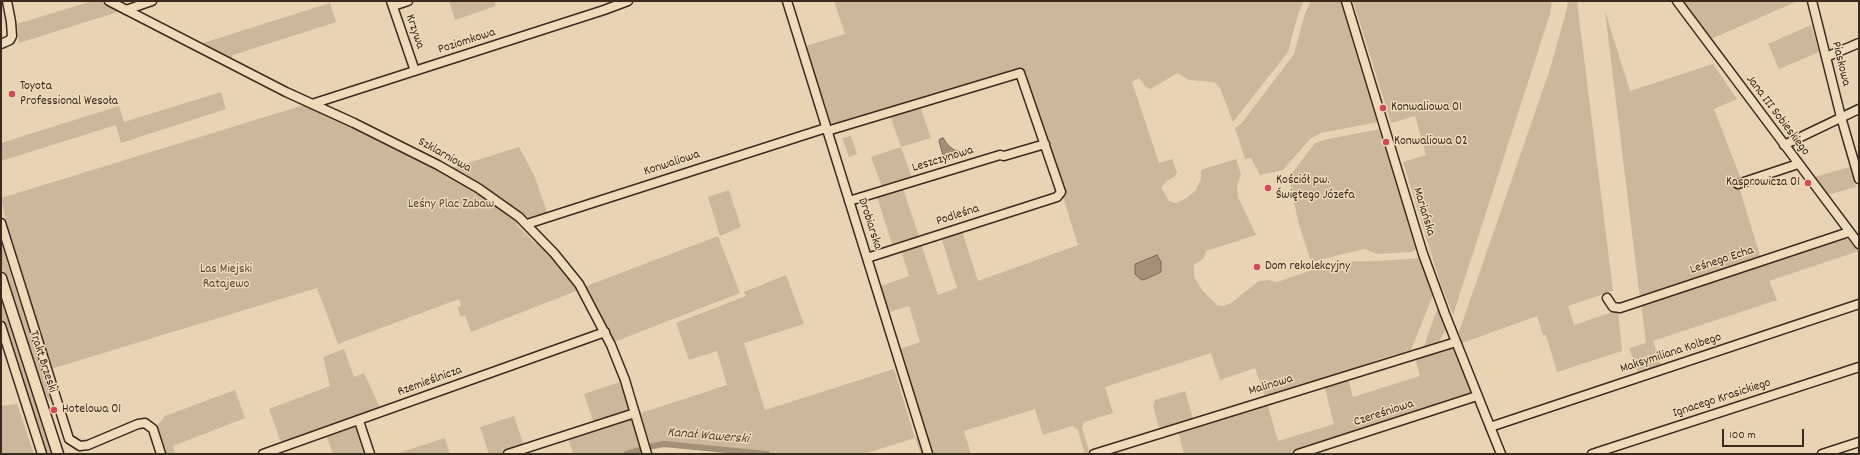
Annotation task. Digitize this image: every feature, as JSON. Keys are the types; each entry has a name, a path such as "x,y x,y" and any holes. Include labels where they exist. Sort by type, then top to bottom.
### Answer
{"main road":[{"name":"Trakt Brzeski","path":"1,278 58,454"}],"street":[{"path":"1,44 10,40 12,36 7,1"},
{"name":"Szklarniowa","path":"109,1 286,92 438,165 478,188 527,224 572,274 605,332 625,380 647,454"},
{"path":"126,10 152,1"},
{"path":"392,3 408,1"},
{"name":"Poziomkowa","path":"312,104 628,1"},
{"name":"Drobiarska","path":"787,1 928,454"},
{"name":"Mariańska","path":"1346,1 1423,254 1477,396 1501,454"},
{"name":"Jana III Sobieskiego","path":"1677,1 1859,244"},
{"name":"Piaskowa","path":"1812,1 1841,117 1859,178"},
{"name":"Krzywa","path":"392,3 414,71"},
{"path":"1826,57 1859,43"},
{"name":"Konwaliowa","path":"527,224 826,129 1020,73 1045,144"},
{"path":"1784,145 1859,109"},
{"name":"Podleśna","path":"867,258 1057,197 1061,192 1045,144"},
{"name":"Leszczynowa","path":"849,201 1000,155 1004,156 1045,144"},
{"path":"1738,184 1798,164"},
{"path":"1,223 68,439 80,446 88,445 138,424 145,423 153,429 161,454"},
{"name":"Leśnego Echa","path":"1607,298 1613,307 1620,308 1849,232"},
{"name":"Maksymiliana Kolbego","path":"1490,427 1859,304"},
{"path":"1,326 42,454"},
{"name":"Rzemieślnicza","path":"263,454 605,332"},
{"name":"Malinowa","path":"1094,454 1456,342"},
{"name":"Ignacego Krasickiego","path":"1592,454 1859,367"},
{"name":"Czereśniowa","path":"1298,454 1477,396"},
{"path":"508,454 635,413"},
{"path":"359,421 370,454"},
{"path":"1822,454 1859,442"}],"green space":[{"path":"92,1 103,1 121,11 19,43 17,24"},
{"path":"449,1 494,1 496,6 455,20"},
{"path":"834,1 1304,1 1298,14 1288,52 1233,122 1220,88 1214,82 1189,80 1178,73 1150,89 1145,86 1139,78 1132,82 1159,163 1172,159 1177,173 1161,187 1169,201 1176,203 1187,198 1196,190 1201,178 1201,170 1236,159 1241,174 1237,186 1238,197 1256,235 1206,251 1204,258 1194,265 1194,277 1203,291 1217,305 1223,306 1231,303 1259,281 1269,280 1277,282 1336,262 1420,258 1433,295 1411,350 1379,359 1352,370 1265,397 1255,368 1220,380 1211,353 1105,387 1113,413 1084,422 1082,428 1089,450 1092,451 1083,454 1084,451 1078,430 1072,426 1043,435 1035,409 964,431 971,454 933,454 929,443 927,443 898,350 920,342 909,306 886,313 878,287 909,276 901,250 921,244 938,295 957,288 941,237 962,231 978,281 1078,245 1062,194 1066,192 1023,70 832,127 806,46 845,34"},
{"path":"1311,1 1341,1 1378,122 1321,133 1310,139 1283,170 1260,175 1251,158 1245,159 1235,128 1241,124 1294,54 1305,13"},
{"path":"1353,1 1552,1 1550,14 1453,315 1440,282 1403,162 1426,155 1415,116 1391,123"},
{"path":"1568,1 1577,1 1613,291 1568,306 1574,325 1618,310 1622,351 1557,372 1546,335 1543,335 1537,316 1462,343 1459,332 1550,69"},
{"path":"1683,1 1798,1 1711,39"},
{"path":"330,3 336,22 233,55 231,59 200,44"},
{"path":"1605,11 1630,91 1713,64 1737,99 1714,109 1741,179 1739,187 1761,259 1640,299"},
{"path":"1811,25 1819,52 1779,69 1768,44"},
{"path":"221,92 226,109 121,143 116,125 1,161 1,143 119,106 124,122"},
{"path":"304,105 310,105 444,172 493,202 520,222 516,224 535,243 539,240 565,268 579,290 471,332 465,315 461,317 457,307 461,306 459,299 338,344 317,288 51,369 7,224 1,198"},
{"path":"920,106 931,138 901,147 890,115"},
{"path":"1380,129 1418,249 1412,252 1377,254 1364,249 1311,262 1298,221 1289,177 1315,143"},
{"path":"851,136 857,154 849,157 842,138"},
{"path":"519,147 534,175 547,212 527,219 452,168"},
{"path":"901,147 912,178 882,187 871,157"},
{"path":"1850,167 1856,187 1827,195 1814,177"},
{"path":"903,189 919,236 892,244 877,197"},
{"path":"729,190 741,227 720,236 708,197"},
{"path":"1843,235 1859,251 1769,281 1777,300 1653,341 1661,365 1638,373 1629,348 1646,343 1641,303"},
{"path":"718,236 740,293 614,342 584,287"},
{"path":"1,243 50,397 50,402 42,387 3,270 1,263"},
{"path":"786,275 804,324 744,343 765,410 894,369 915,438 864,454 741,454 660,446 647,449 638,414 727,385 717,351 689,360 676,323 746,296 744,292"},
{"path":"1,294 13,323 52,454 44,452 1,316"},
{"path":"1438,307 1446,329 1439,342 1424,346"},
{"path":"1453,346 1472,394 1470,397 1292,454 1184,454 1178,431 1267,403 1278,441 1334,424 1324,385 1348,378 1353,397 1420,376 1415,357"},
{"path":"344,349 354,377 364,373 381,410 282,445 269,409 330,386 323,357"},
{"path":"623,381 630,408 628,412 594,423 584,394"},
{"path":"235,390 245,418 173,446 175,454 166,454 157,426 165,416"},
{"path":"1185,391 1193,419 1163,429 1159,427 1153,406 1155,400"},
{"path":"17,404 34,454 1,454 1,406"},
{"path":"514,416 524,446 499,454 489,454 480,427"},
{"path":"629,418 633,419 643,454 573,454 568,437"},
{"path":"353,426 357,427 367,454 333,454 326,435"},
{"path":"921,436 926,454 921,454 915,438"},
{"path":"445,438 450,454 395,454"}],"shaded area":[{"path":"943,138 948,145 954,150 958,151 959,155 950,160 944,159 939,141"},
{"path":"1157,255 1161,262 1161,272 1142,280 1135,274 1135,264"}],"waterway":[{"name":"Kanał Wawerski","path":"648,447 664,444 767,454"},
{"name":"Kanał Wawerski","path":"626,454 639,450"}],"place":[{"name":"Toyota Professional Wesoła","path":"12,94"},
{"name":"Konwaliowa 01","path":"1383,108"},
{"name":"Konwaliowa 02","path":"1386,142"},
{"name":"Kasprowicza 01","path":"1808,183"},
{"name":"Kościół pw. Świętego Józefa","path":"1268,188"},
{"name":"Dom rekolekcyjny","path":"1257,267"},
{"name":"Hotelowa 01","path":"54,410"}],"park label":[{"name":"Leśny Plac Zabaw","path":"451,205"},
{"name":"Las Miejski Ratajewo","path":"226,278"}]}
